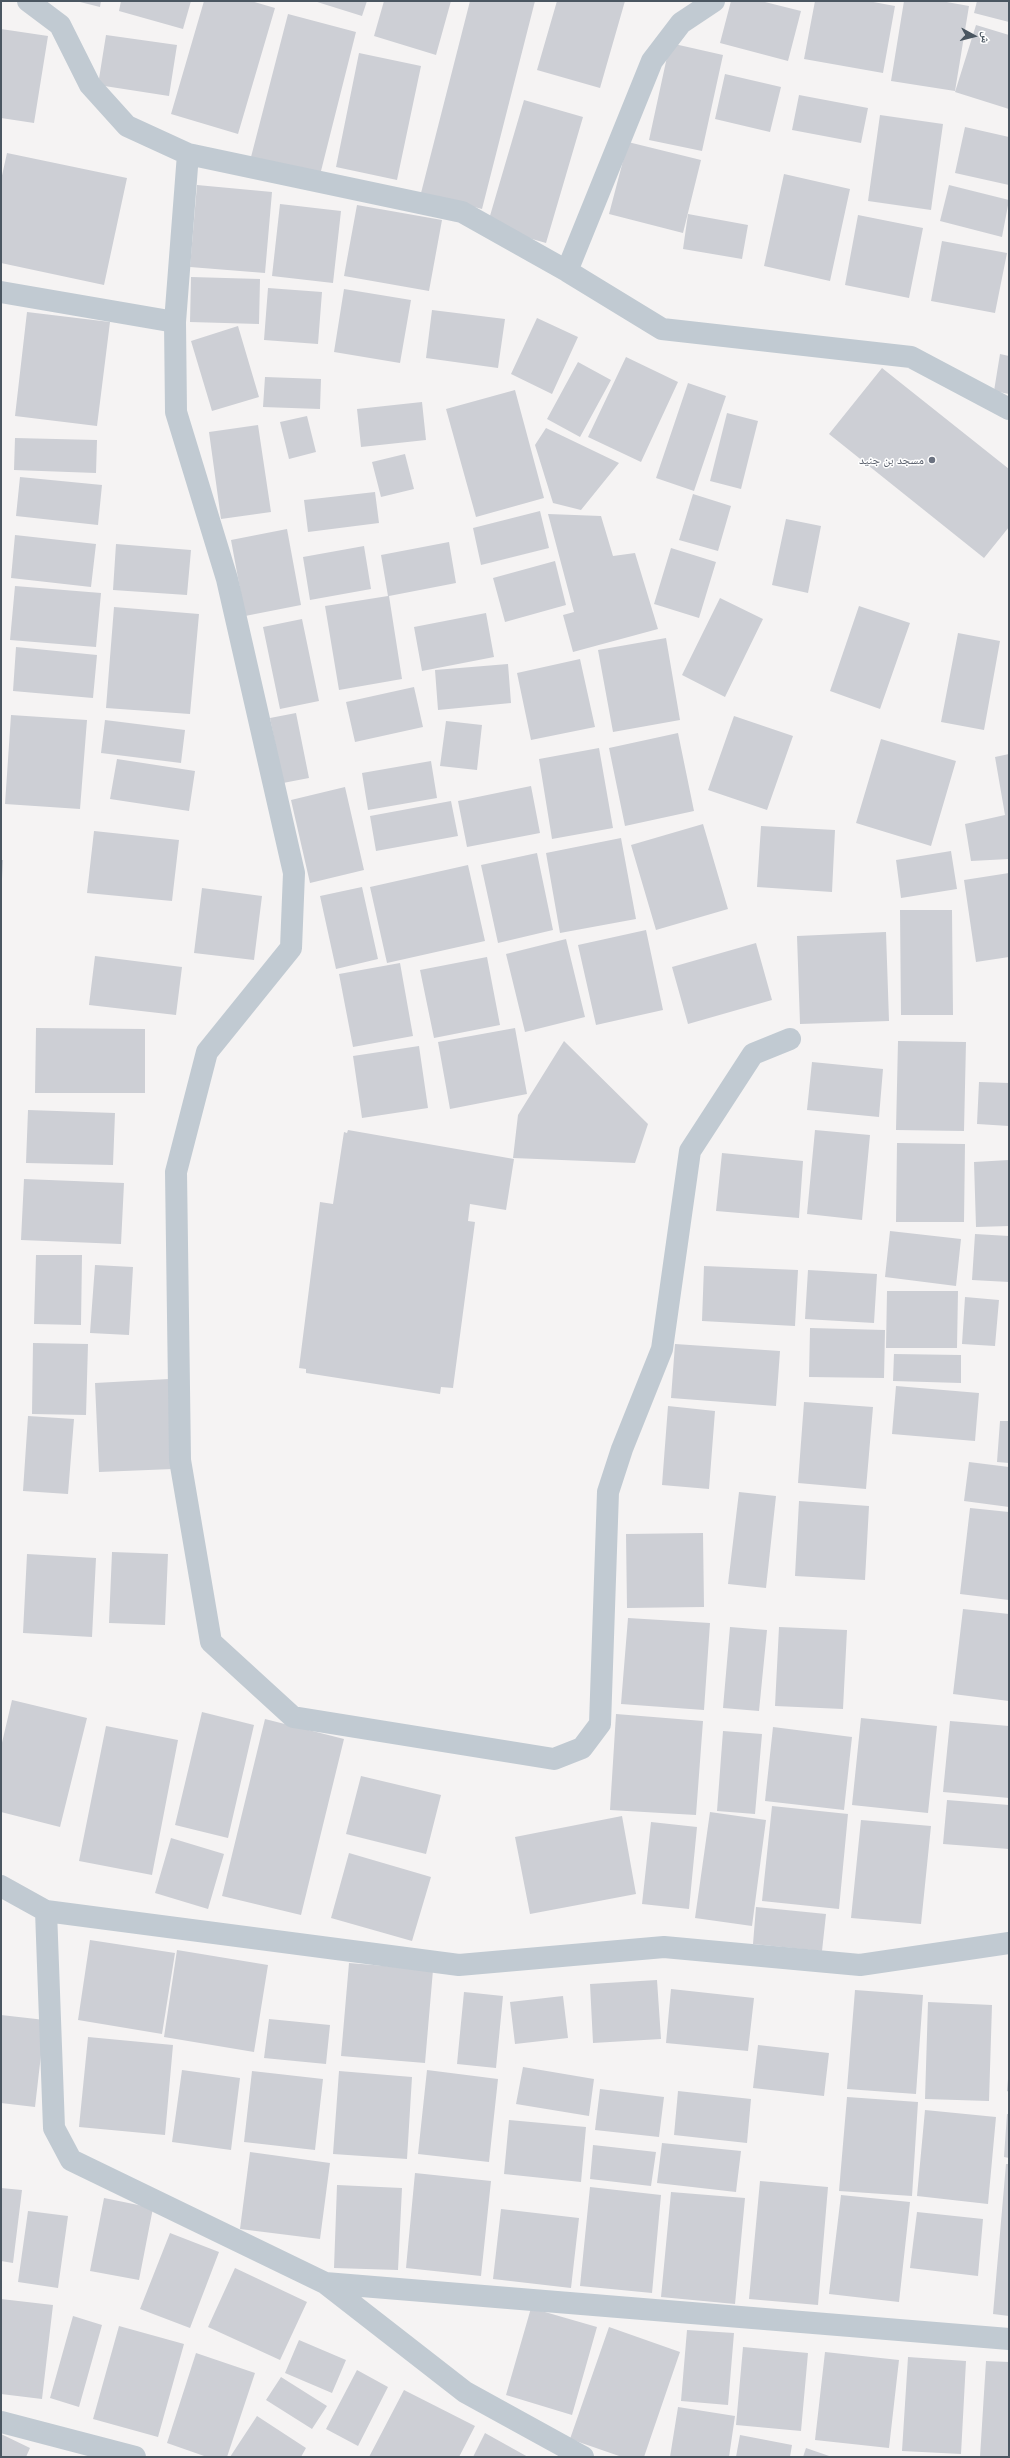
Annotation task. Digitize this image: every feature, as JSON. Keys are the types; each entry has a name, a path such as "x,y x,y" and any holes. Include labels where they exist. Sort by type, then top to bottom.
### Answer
{"street":[{"path":"28,1 60,25 90,85 127,126 188,154 462,212 567,271 662,329 911,357 1009,409"},
{"path":"567,271 652,61 680,23 714,1"},
{"path":"188,154 175,322 176,412 227,579 294,873 291,948 208,1052 176,1172 180,1460 211,1642 293,1717 554,1759 582,1748 600,1724 608,1492 622,1449 662,1349 690,1151 753,1054 790,1039"},
{"path":"1,292 175,322"},
{"path":"1,1886 46,1911 459,1965 664,1947 860,1965 1009,1943"},
{"path":"46,1911 54,2128 72,2160 325,2283 466,2392 583,2457"},
{"path":"325,2283 1009,2339"},
{"path":"1,2422 135,2457"}],"building":[{"path":"76,1 101,1 100,7"},
{"path":"121,1 191,1 183,29 119,11"},
{"path":"204,1 251,1 275,8 238,134 171,114"},
{"path":"314,1 367,1 362,16"},
{"path":"384,1 451,1 436,55 374,36"},
{"path":"470,1 535,1 482,209 421,193"},
{"path":"557,1 625,1 600,88 537,70"},
{"path":"731,1 761,1 801,11 788,61 720,43"},
{"path":"815,1 868,1 895,6 883,73 804,59"},
{"path":"904,1 941,1 969,6 955,91 891,81"},
{"path":"977,1 1009,1 1009,22 974,13"},
{"path":"288,14 356,32 320,175 251,157"},
{"path":"976,25 1009,35 1009,109 955,92"},
{"path":"1,29 48,36 34,123 1,118"},
{"path":"106,35 177,45 169,96 98,85"},
{"path":"670,43 723,55 702,151 649,140"},
{"path":"359,53 421,66 397,180 336,167"},
{"path":"725,74 781,87 770,132 715,119"},
{"path":"799,95 868,108 861,143 792,130"},
{"path":"524,100 583,117 546,243 487,226"},
{"path":"880,115 943,124 931,210 868,201"},
{"path":"965,127 1009,137 1009,185 955,173"},
{"path":"628,142 701,160 683,233 609,214"},
{"path":"7,153 127,178 104,285 1,263 1,180"},
{"path":"784,174 850,189 830,281 764,266"},
{"path":"197,185 272,192 265,273 190,267"},
{"path":"949,185 1009,200 1002,237 940,221"},
{"path":"280,204 341,211 333,283 272,276"},
{"path":"357,205 442,220 429,291 344,276"},
{"path":"688,214 748,225 742,259 683,249"},
{"path":"858,215 923,228 909,298 845,285"},
{"path":"942,241 1007,253 995,313 931,301"},
{"path":"191,277 260,279 259,324 190,322"},
{"path":"268,288 322,292 318,344 264,340"},
{"path":"344,289 411,300 400,363 334,352"},
{"path":"432,310 505,319 498,368 426,358"},
{"path":"27,312 110,322 97,426 15,416"},
{"path":"537,318 578,337 552,394 511,374"},
{"path":"238,326 259,397 212,411 191,341"},
{"path":"1000,354 1009,356 1009,394 994,391"},
{"path":"626,357 678,382 641,462 588,437"},
{"path":"578,362 611,380 580,437 547,419"},
{"path":"882,368 1009,469 1009,527 984,558 829,434"},
{"path":"265,377 321,379 320,409 263,407"},
{"path":"688,383 726,396 694,491 656,478"},
{"path":"515,390 544,498 476,517 446,409"},
{"path":"422,402 426,440 361,447 357,409"},
{"path":"727,413 758,421 741,489 710,481"},
{"path":"307,416 316,452 289,459 280,422"},
{"path":"258,425 271,512 221,519 209,432"},
{"path":"546,428 619,463 581,510 553,503 535,445"},
{"path":"15,438 97,440 96,473 14,470"},
{"path":"405,454 414,489 381,497 372,462"},
{"path":"20,477 102,485 98,525 16,516"},
{"path":"375,492 379,523 308,532 304,500"},
{"path":"693,494 731,506 718,551 679,540"},
{"path":"540,511 549,548 481,565 473,528"},
{"path":"548,514 601,516 613,556 635,553 658,629 573,652 563,615 574,612"},
{"path":"786,519 821,526 808,593 772,585"},
{"path":"287,529 301,605 245,616 231,540"},
{"path":"15,535 96,544 91,587 11,578"},
{"path":"449,542 456,583 389,596 402,679 339,690 325,606 388,596 381,555"},
{"path":"116,544 191,550 187,595 113,590"},
{"path":"364,546 371,589 310,600 303,557"},
{"path":"671,548 716,562 699,618 654,604"},
{"path":"555,561 566,605 505,622 493,578"},
{"path":"15,586 101,593 96,647 10,640"},
{"path":"720,598 763,619 725,697 682,675"},
{"path":"859,606 910,623 880,709 830,691"},
{"path":"114,607 199,614 190,714 106,708"},
{"path":"486,613 494,657 422,671 414,627"},
{"path":"302,619 319,701 280,709 263,627"},
{"path":"958,633 1000,641 984,730 941,722"},
{"path":"666,638 680,720 613,732 598,650"},
{"path":"16,647 97,655 93,698 13,691"},
{"path":"580,659 595,727 531,740 517,673"},
{"path":"508,664 511,703 438,710 435,670"},
{"path":"414,687 423,727 355,742 346,702"},
{"path":"296,713 309,778 283,783 270,718"},
{"path":"11,715 87,720 80,809 5,804"},
{"path":"734,716 793,736 767,810 708,790"},
{"path":"105,720 185,730 181,763 101,753"},
{"path":"446,721 482,725 477,770 440,766"},
{"path":"678,733 694,811 625,826 609,748"},
{"path":"881,739 956,761 931,846 856,823"},
{"path":"599,748 613,828 552,839 539,759"},
{"path":"1009,754 1009,859 971,861 965,824 1005,815 995,757"},
{"path":"117,759 195,771 189,811 110,799"},
{"path":"431,761 437,798 368,810 362,773"},
{"path":"531,786 540,833 467,847 458,801"},
{"path":"345,787 364,870 310,883 291,800"},
{"path":"451,801 458,836 376,851 370,816"},
{"path":"703,824 728,909 656,930 631,845"},
{"path":"761,826 835,830 832,892 757,887"},
{"path":"94,831 179,840 172,901 87,893"},
{"path":"621,838 636,919 560,933 546,853"},
{"path":"951,851 957,889 901,898 896,860"},
{"path":"537,853 553,930 498,943 481,865"},
{"path":"1,860 3,860 2,879 1,879"},
{"path":"468,865 485,941 387,963 370,887"},
{"path":"1009,873 1009,957 976,962 964,880"},
{"path":"362,887 378,959 336,969 320,896"},
{"path":"202,888 262,896 254,960 194,953"},
{"path":"900,910 952,910 953,1015 901,1015"},
{"path":"646,930 663,1010 596,1025 578,945"},
{"path":"886,932 889,1021 800,1024 797,936"},
{"path":"566,939 585,1017 525,1032 506,954"},
{"path":"756,943 772,1000 688,1024 672,967"},
{"path":"95,956 182,967 176,1015 89,1005"},
{"path":"487,957 500,1025 434,1038 420,970"},
{"path":"400,963 413,1036 353,1047 339,974"},
{"path":"36,1028 145,1029 145,1093 35,1093"},
{"path":"515,1028 527,1094 450,1109 438,1042"},
{"path":"564,1041 648,1124 635,1163 513,1158 518,1115"},
{"path":"898,1041 966,1042 964,1131 896,1130"},
{"path":"419,1046 428,1108 362,1118 353,1056"},
{"path":"812,1062 883,1069 879,1117 807,1110"},
{"path":"979,1082 1009,1083 1009,1126 977,1124"},
{"path":"28,1110 115,1113 113,1165 26,1163"},
{"path":"348,1130 514,1159 506,1210 470,1204 468,1221 475,1222 453,1388 441,1387 440,1394 306,1373 306,1369 299,1368 320,1202 333,1204 344,1132 347,1133"},
{"path":"815,1130 870,1135 862,1220 807,1214"},
{"path":"897,1143 965,1144 964,1222 896,1222"},
{"path":"722,1153 803,1161 799,1218 716,1211"},
{"path":"1009,1160 1009,1226 976,1227 974,1162"},
{"path":"24,1179 124,1183 121,1244 21,1240"},
{"path":"890,1231 961,1239 956,1286 885,1277"},
{"path":"975,1234 1009,1236 1009,1282 972,1280"},
{"path":"36,1255 82,1255 81,1325 34,1324"},
{"path":"95,1265 133,1267 129,1335 90,1333"},
{"path":"704,1266 798,1270 795,1326 702,1321"},
{"path":"808,1270 877,1274 874,1323 805,1319"},
{"path":"887,1291 958,1291 957,1348 886,1348"},
{"path":"965,1297 999,1300 995,1346 962,1344"},
{"path":"810,1328 885,1330 884,1378 809,1377"},
{"path":"33,1343 88,1344 86,1415 32,1414"},
{"path":"675,1344 780,1351 776,1406 671,1398"},
{"path":"894,1354 961,1355 961,1383 893,1381"},
{"path":"169,1379 173,1469 99,1472 95,1383"},
{"path":"896,1386 979,1393 975,1441 892,1434"},
{"path":"804,1402 873,1407 866,1489 798,1483"},
{"path":"668,1406 715,1411 709,1489 662,1485"},
{"path":"28,1416 74,1419 68,1494 23,1491"},
{"path":"1000,1421 1009,1421 1009,1463 997,1462"},
{"path":"969,1462 1009,1467 1009,1507 964,1501"},
{"path":"739,1492 776,1496 766,1588 728,1584"},
{"path":"799,1501 869,1506 865,1580 795,1576"},
{"path":"970,1508 1009,1512 1009,1600 960,1594"},
{"path":"703,1533 704,1607 627,1608 626,1534"},
{"path":"112,1552 168,1554 165,1625 109,1623"},
{"path":"27,1554 96,1558 92,1637 23,1633"},
{"path":"963,1609 1009,1614 1009,1701 953,1694"},
{"path":"628,1618 710,1623 704,1710 621,1704"},
{"path":"730,1627 767,1630 759,1711 723,1708"},
{"path":"779,1627 847,1630 843,1709 775,1706"},
{"path":"12,1700 87,1718 60,1827 1,1812 1,1747"},
{"path":"202,1712 254,1725 228,1838 175,1825"},
{"path":"616,1714 703,1721 696,1815 610,1810"},
{"path":"861,1718 937,1726 928,1813 852,1805"},
{"path":"265,1719 344,1739 301,1915 222,1896"},
{"path":"950,1721 1009,1726 1009,1798 943,1792"},
{"path":"106,1726 178,1740 152,1875 79,1861"},
{"path":"773,1727 852,1737 844,1810 765,1801"},
{"path":"723,1731 762,1734 755,1814 717,1811"},
{"path":"361,1776 441,1795 426,1854 346,1834"},
{"path":"947,1800 1009,1805 1009,1849 943,1844"},
{"path":"772,1806 848,1814 839,1909 762,1901"},
{"path":"710,1812 766,1820 752,1926 695,1918"},
{"path":"622,1816 636,1894 530,1914 515,1837"},
{"path":"861,1820 931,1826 921,1924 851,1918"},
{"path":"651,1822 697,1827 689,1909 642,1904"},
{"path":"171,1838 224,1854 208,1909 155,1893"},
{"path":"349,1853 431,1877 412,1941 331,1918"},
{"path":"756,1907 826,1914 822,1951 753,1944"},
{"path":"90,1940 175,1953 162,2034 78,2020"},
{"path":"177,1950 268,1965 254,2052 164,2037"},
{"path":"349,1963 433,1970 425,2063 341,2056"},
{"path":"657,1980 661,2039 593,2043 590,1984"},
{"path":"671,1989 754,1998 748,2051 666,2043"},
{"path":"855,1990 923,1995 916,2094 847,2089"},
{"path":"464,1992 503,1996 496,2068 457,2064"},
{"path":"563,1996 568,2038 515,2044 510,2002"},
{"path":"928,2002 992,2005 989,2101 925,2099"},
{"path":"1,2015 45,2020 35,2107 1,2103"},
{"path":"269,2019 330,2025 326,2064 264,2058"},
{"path":"88,2037 173,2045 165,2135 79,2127"},
{"path":"758,2045 829,2053 824,2096 753,2088"},
{"path":"523,2067 594,2079 589,2116 516,2104"},
{"path":"182,2070 240,2078 231,2150 172,2142"},
{"path":"427,2070 498,2079 489,2162 418,2154"},
{"path":"252,2071 323,2079 315,2150 244,2142"},
{"path":"339,2071 412,2077 407,2159 333,2154"},
{"path":"1009,2079 1009,2092 1007,2091"},
{"path":"600,2089 664,2097 659,2137 595,2130"},
{"path":"678,2091 751,2099 747,2143 674,2135"},
{"path":"847,2097 918,2102 912,2196 839,2191"},
{"path":"925,2110 996,2117 988,2204 917,2196"},
{"path":"1007,2114 1009,2114 1009,2158 1004,2157"},
{"path":"509,2120 586,2127 581,2182 504,2174"},
{"path":"662,2143 741,2151 736,2192 657,2183"},
{"path":"593,2145 656,2152 651,2186 590,2179"},
{"path":"250,2152 330,2163 320,2239 240,2229"},
{"path":"1006,2164 1009,2164 1009,2316 993,2314"},
{"path":"415,2173 491,2181 481,2276 406,2268"},
{"path":"760,2181 828,2187 818,2305 749,2299"},
{"path":"337,2185 402,2188 398,2270 334,2268"},
{"path":"590,2187 661,2195 652,2293 580,2286"},
{"path":"1,2188 22,2190 13,2263 1,2261"},
{"path":"671,2192 745,2198 735,2304 661,2297"},
{"path":"841,2195 910,2202 899,2302 829,2294"},
{"path":"104,2198 153,2208 139,2280 90,2271"},
{"path":"501,2209 579,2218 571,2288 493,2279"},
{"path":"28,2211 68,2216 58,2288 18,2282"},
{"path":"917,2212 983,2219 978,2276 910,2268"},
{"path":"170,2233 219,2252 190,2328 140,2309"},
{"path":"235,2268 307,2302 280,2360 208,2327"},
{"path":"1,2299 53,2305 42,2399 1,2394"},
{"path":"531,2308 597,2327 572,2415 506,2395"},
{"path":"73,2316 102,2325 79,2407 50,2398"},
{"path":"119,2326 184,2344 158,2437 93,2419"},
{"path":"609,2327 680,2352 644,2457 622,2457 570,2439"},
{"path":"687,2330 734,2333 728,2405 681,2401"},
{"path":"299,2340 346,2360 332,2393 285,2373"},
{"path":"743,2347 808,2353 801,2431 736,2425"},
{"path":"825,2352 899,2360 889,2448 815,2440"},
{"path":"196,2353 255,2373 227,2457 207,2457 167,2443"},
{"path":"908,2357 966,2361 961,2454 902,2451"},
{"path":"986,2361 1009,2362 1009,2457 980,2457"},
{"path":"357,2370 388,2387 358,2446 326,2429"},
{"path":"281,2377 327,2406 312,2429 266,2400"},
{"path":"404,2390 475,2426 459,2457 369,2457"},
{"path":"678,2407 735,2416 729,2457 670,2457"},
{"path":"257,2416 306,2448 301,2457 230,2457"},
{"path":"485,2433 528,2457 473,2457"},
{"path":"1,2434 30,2448 26,2457 1,2457"},
{"path":"740,2435 792,2445 790,2457 736,2457"},
{"path":"806,2448 832,2457 803,2457"}],"place":[{"name":"مسجد بن جنيد","path":"932,460"}]}
